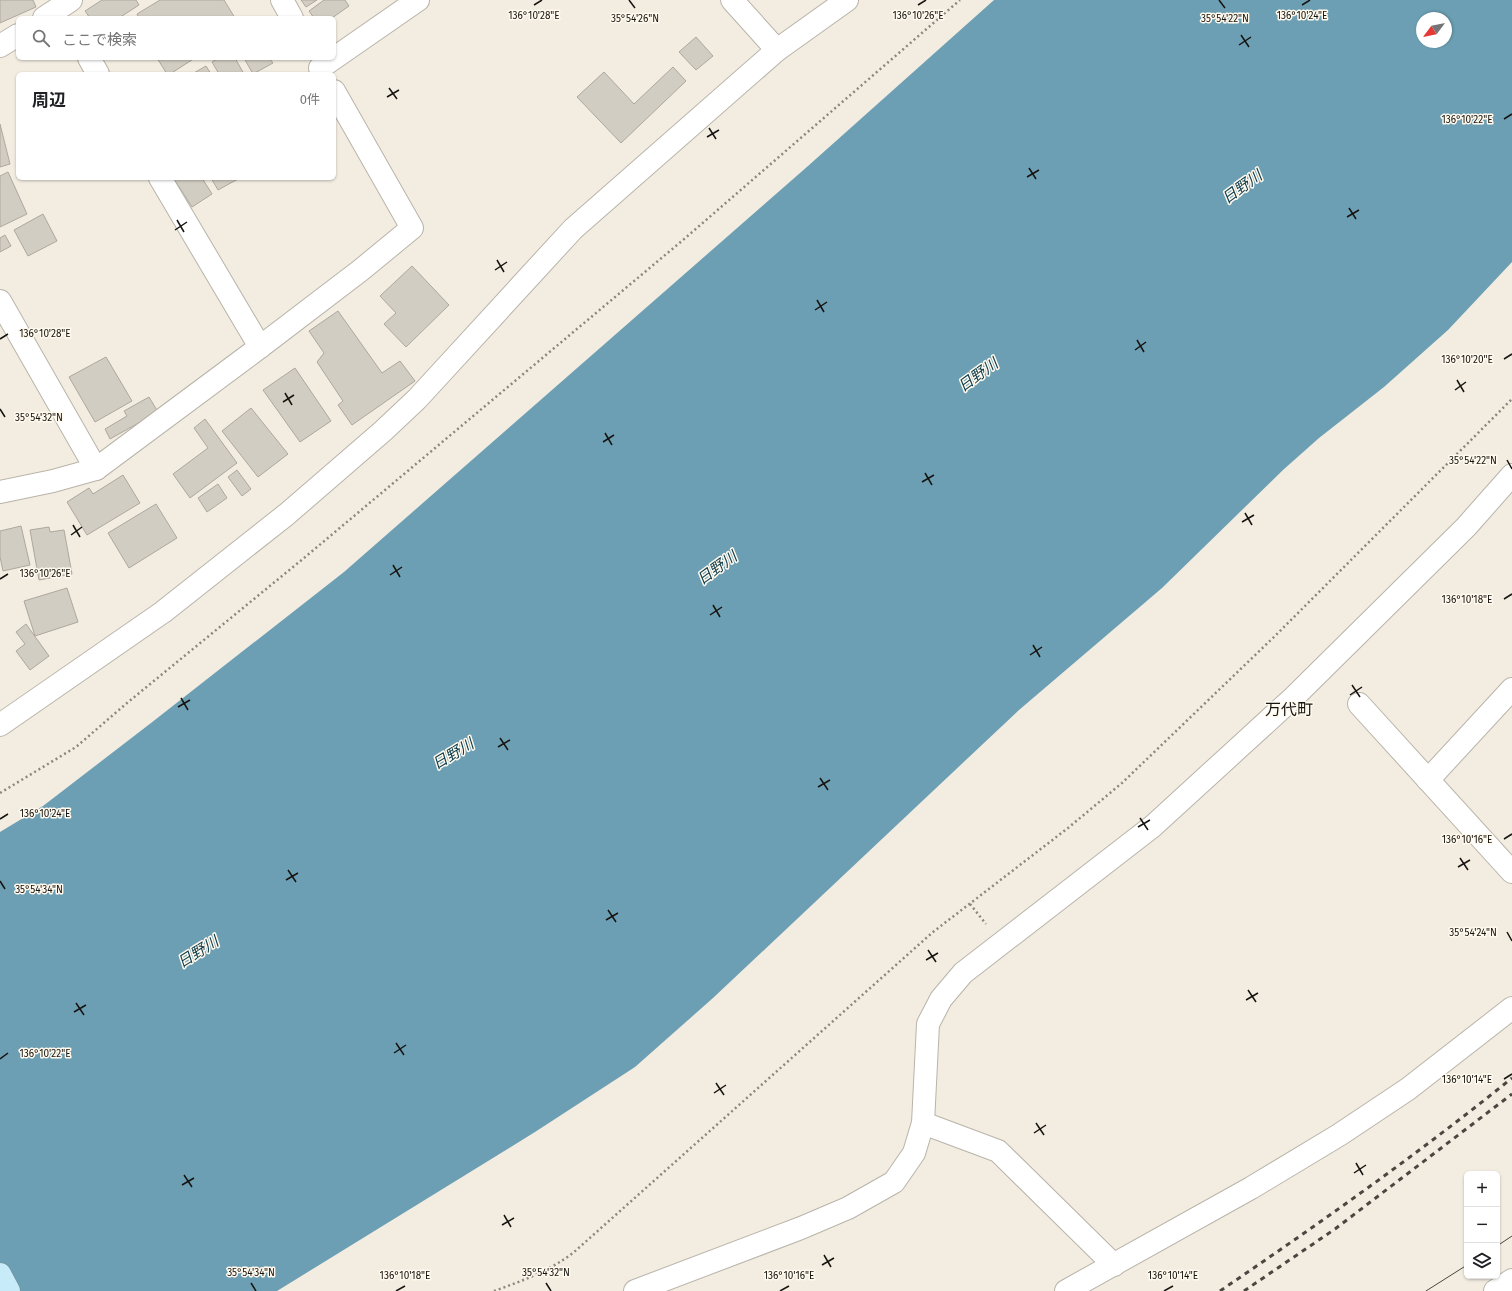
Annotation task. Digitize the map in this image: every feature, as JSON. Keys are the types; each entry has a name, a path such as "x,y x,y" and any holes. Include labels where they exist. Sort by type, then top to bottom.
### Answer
{"main road":[{"path":"0,1274 9,1291"}],"street":[{"path":"282,0 291,16"},
{"path":"336,56 418,0"},
{"path":"732,0 777,50"},
{"path":"0,725 164,612 287,514 383,431 417,399 573,229 777,50 847,0"},
{"path":"0,46 16,36"},
{"path":"90,60 97,72"},
{"path":"320,67 330,60"},
{"path":"0,492 53,481 96,469 361,270 412,228 336,95"},
{"path":"161,180 260,347"},
{"path":"0,301 96,469"},
{"path":"636,1291 801,1228 848,1208 894,1182 914,1153 923,1123 928,1024 941,999 963,973 1153,826 1294,697 1466,527 1512,475"},
{"path":"1428,780 1512,689"},
{"path":"1359,704 1512,872"},
{"path":"1066,1291 1251,1188 1339,1135 1408,1089 1512,1008"},
{"path":"923,1123 998,1151 1114,1265"},
{"path":"1495,1291 1512,1280"}],"path":[{"path":"0,793 76,747 683,240 960,0"},
{"path":"494,1291 531,1278 548,1270 573,1254 933,932 1068,828 1117,787 1275,636 1512,400"}],"water":[{"name":"日野川","path":"994,0 1512,0 1512,262 1448,330 1384,387 1319,438 1283,470 1162,588 1019,710 713,998 635,1067 535,1132 277,1291 0,1291 0,832 43,806 344,572 808,166"}],"building":[{"path":"0,0 33,0 36,7 0,23"},
{"path":"102,0 136,0 139,5 122,16 89,16 85,11"},
{"path":"160,0 224,0 234,16 138,16 137,14"},
{"path":"301,0 317,0 306,7"},
{"path":"324,0 345,0 349,6 335,16 313,16 309,11"},
{"path":"696,37 713,56 696,70 679,52"},
{"path":"158,60 192,60 173,72 166,72"},
{"path":"216,60 236,60 243,72 218,72 212,62"},
{"path":"245,60 271,60 273,63 257,72 252,72"},
{"path":"206,66 210,72 196,72"},
{"path":"673,67 686,81 621,143 577,97 604,72 634,104"},
{"path":"0,124 10,164 0,167"},
{"path":"8,172 27,214 0,227 0,176"},
{"path":"175,180 203,180 212,194 192,207"},
{"path":"212,180 236,180 218,190"},
{"path":"43,214 57,241 28,256 14,230"},
{"path":"5,235 11,246 0,252 0,238"},
{"path":"412,266 449,305 406,347 384,324 396,313 380,296"},
{"path":"338,311 382,373 400,361 415,381 352,425 338,405 343,401 317,362 324,353 309,331"},
{"path":"106,357 132,401 95,422 69,377"},
{"path":"295,368 331,421 300,442 263,390"},
{"path":"149,397 158,412 110,439 105,429 127,416 124,411"},
{"path":"251,408 288,454 258,477 222,431"},
{"path":"205,419 237,463 190,498 173,474 208,448 194,428"},
{"path":"237,470 251,489 242,496 228,477"},
{"path":"123,475 140,503 87,535 67,502 89,488 93,494"},
{"path":"218,484 227,498 207,512 198,498"},
{"path":"156,504 177,538 129,568 108,533"},
{"path":"21,526 30,565 3,571 0,557 0,531"},
{"path":"49,527 50,532 64,530 72,574 39,580 30,530"},
{"path":"67,588 78,622 35,636 24,601"},
{"path":"26,624 49,656 30,670 16,651 25,644 16,632"}],"tram line":[{"path":"1500,1244 1512,1236"},
{"path":"1426,1291 1464,1267"}],"railway":[{"path":"1220,1291 1368,1188 1441,1134 1512,1078"},
{"path":"1244,1291 1335,1229 1512,1094"}],"district":[{"name":"万代町","path":"1289,709"}]}
